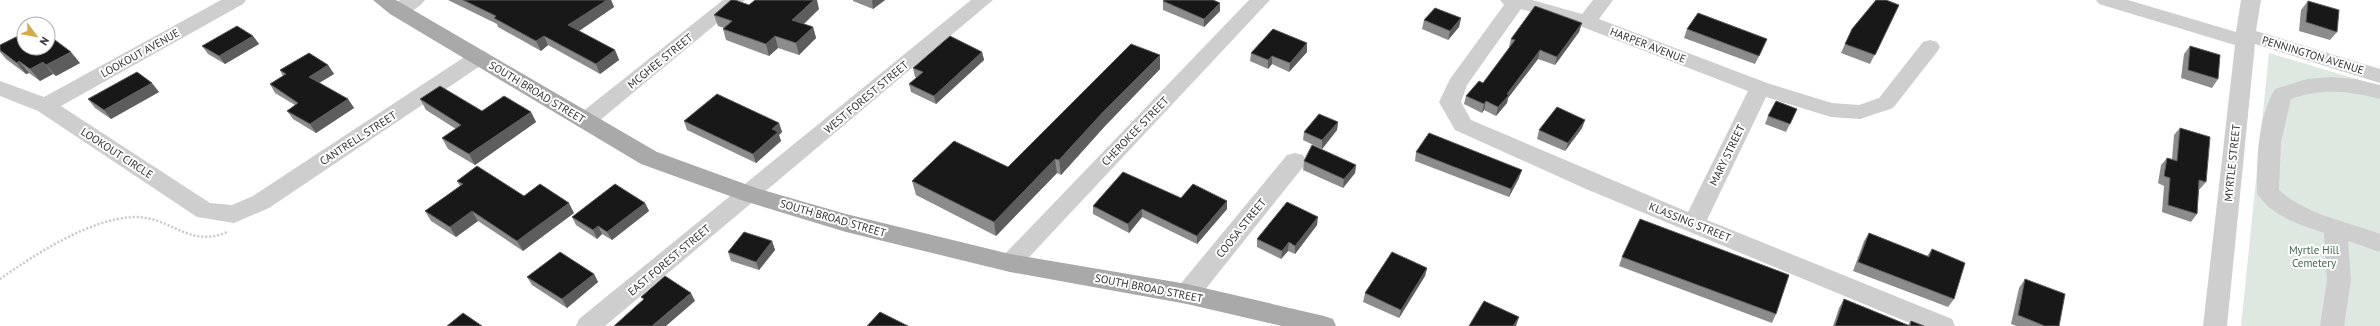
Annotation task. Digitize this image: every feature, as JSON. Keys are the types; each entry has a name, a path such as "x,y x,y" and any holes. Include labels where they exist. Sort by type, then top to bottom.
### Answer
{"main road":[{"name":"SOUTH BROAD STREET","path":"398,4 479,57 584,121 649,158 749,194 846,223 1010,263 1187,294 1324,326"}],"street":[{"path":"199,0 216,11"},
{"name":"LOOKOUT AVENUE","path":"44,106 236,0"},
{"name":"MCGHEE STREET","path":"584,121 735,0"},
{"name":"WEST FOREST STREET","path":"749,194 983,0"},
{"name":"CHEROKEE STREET","path":"1010,263 1260,0"},
{"path":"1587,22 1603,0"},
{"name":"PENNINGTON AVENUE","path":"2106,0 2380,76"},
{"name":"MYRTLE STREET","path":"2215,326 2245,38 2251,0"},
{"name":"HARPER AVENUE","path":"1513,1 1587,22 1760,88 1831,110 1860,112 1886,103 1930,47"},
{"name":"KLASSING STREET","path":"1513,1 1457,84 1450,102 1463,125 1594,183 1943,326"},
{"name":"CANTRELL STREET","path":"234,214 261,202 479,57"},
{"path":"2380,92 2367,88 2314,84 2282,94 2275,110 2268,193 2278,204 2295,213 2380,243"},
{"name":"LOOKOUT CIRCLE","path":"0,88 44,106 206,212 234,214"},
{"name":"MARY STREET","path":"1694,223 1760,88"},
{"name":"COOSA STREET","path":"1187,294 1295,161"},
{"name":"EAST FOREST STREET","path":"588,326 749,194"},
{"path":"2332,326 2338,280 2335,226"}],"path":[{"path":"0,278 22,263 93,227 114,220 136,217 155,220 199,238 210,240 218,238 229,231 234,223 234,214"}],"green space":[{"name":"Myrtle Hill Cemetery","path":"2269,53 2380,86 2380,326 2241,326"}],"building":[{"path":"463,0 607,0 568,25 615,50 596,64 544,36 536,41 494,18 496,16"},
{"path":"731,0 749,5 755,0 814,0 792,20 813,27 796,43 775,36 766,44 723,29 732,21 714,15"},
{"path":"1213,0 1220,3 1204,19 1163,1"},
{"path":"1876,0 1886,0 1899,5 1875,55 1845,44 1852,29"},
{"path":"2308,1 2339,10 2337,32 2306,22"},
{"path":"1535,6 1582,23 1557,57 1540,50 1507,94 1509,95 1498,107 1486,101 1484,104 1466,96 1479,81 1483,83 1515,40 1511,39"},
{"path":"1435,8 1461,18 1450,31 1424,20"},
{"path":"1698,13 1767,39 1759,56 1687,29"},
{"path":"237,26 253,36 219,56 202,46"},
{"path":"1273,29 1307,43 1290,63 1272,56 1268,60 1251,53"},
{"path":"950,36 982,52 934,96 909,84 923,72 913,68"},
{"path":"16,37 16,56 56,56 56,41 71,52 46,65 43,62 30,69 19,61 17,63 0,50 0,45"},
{"path":"1131,44 1160,55 1104,111 1059,160 1055,159 994,222 912,181 954,141 1008,167"},
{"path":"2190,46 2220,55 2218,79 2188,70"},
{"path":"309,53 328,65 309,77 348,99 310,124 287,111 298,103 270,84 286,74 280,70"},
{"path":"137,72 152,83 104,110 88,99"},
{"path":"440,86 482,111 504,96 531,112 469,154 442,138 461,125 420,99"},
{"path":"717,94 779,123 772,129 778,132 753,154 684,121"},
{"path":"1776,101 1797,109 1790,124 1768,116"},
{"path":"1557,107 1585,120 1568,143 1539,130"},
{"path":"1319,114 1338,122 1322,140 1304,132"},
{"path":"2180,128 2210,137 2206,182 2199,180 2197,214 2168,205 2170,178 2164,176 2167,158 2177,161"},
{"path":"1429,133 1522,170 1511,189 1416,152"},
{"path":"1312,145 1356,165 1344,179 1304,161"},
{"path":"477,166 524,196 540,184 569,203 517,241 472,211 450,227 425,211 463,184 457,181"},
{"path":"1123,172 1181,198 1193,184 1227,201 1197,236 1142,209 1128,224 1093,206"},
{"path":"615,184 645,203 607,232 598,226 593,230 572,217"},
{"path":"1287,202 1318,217 1295,246 1289,242 1282,251 1257,239"},
{"path":"1640,219 1789,275 1776,314 1622,257"},
{"path":"744,232 772,241 756,262 728,252"},
{"path":"1869,233 1929,257 1932,249 1965,263 1954,299 1858,262"},
{"path":"560,252 594,274 562,299 527,277"},
{"path":"1392,252 1427,268 1401,310 1365,293"},
{"path":"665,276 691,293 652,326 614,326 644,299 641,297"},
{"path":"2025,279 2065,294 2059,326 2045,326 2018,315"},
{"path":"1844,299 1910,326 1835,326"},
{"path":"1484,301 1519,317 1513,326 1469,326"},
{"path":"880,312 908,326 867,326"},
{"path":"463,313 482,326 447,326"},
{"path":"1911,321 1924,326 1910,326"}]}
